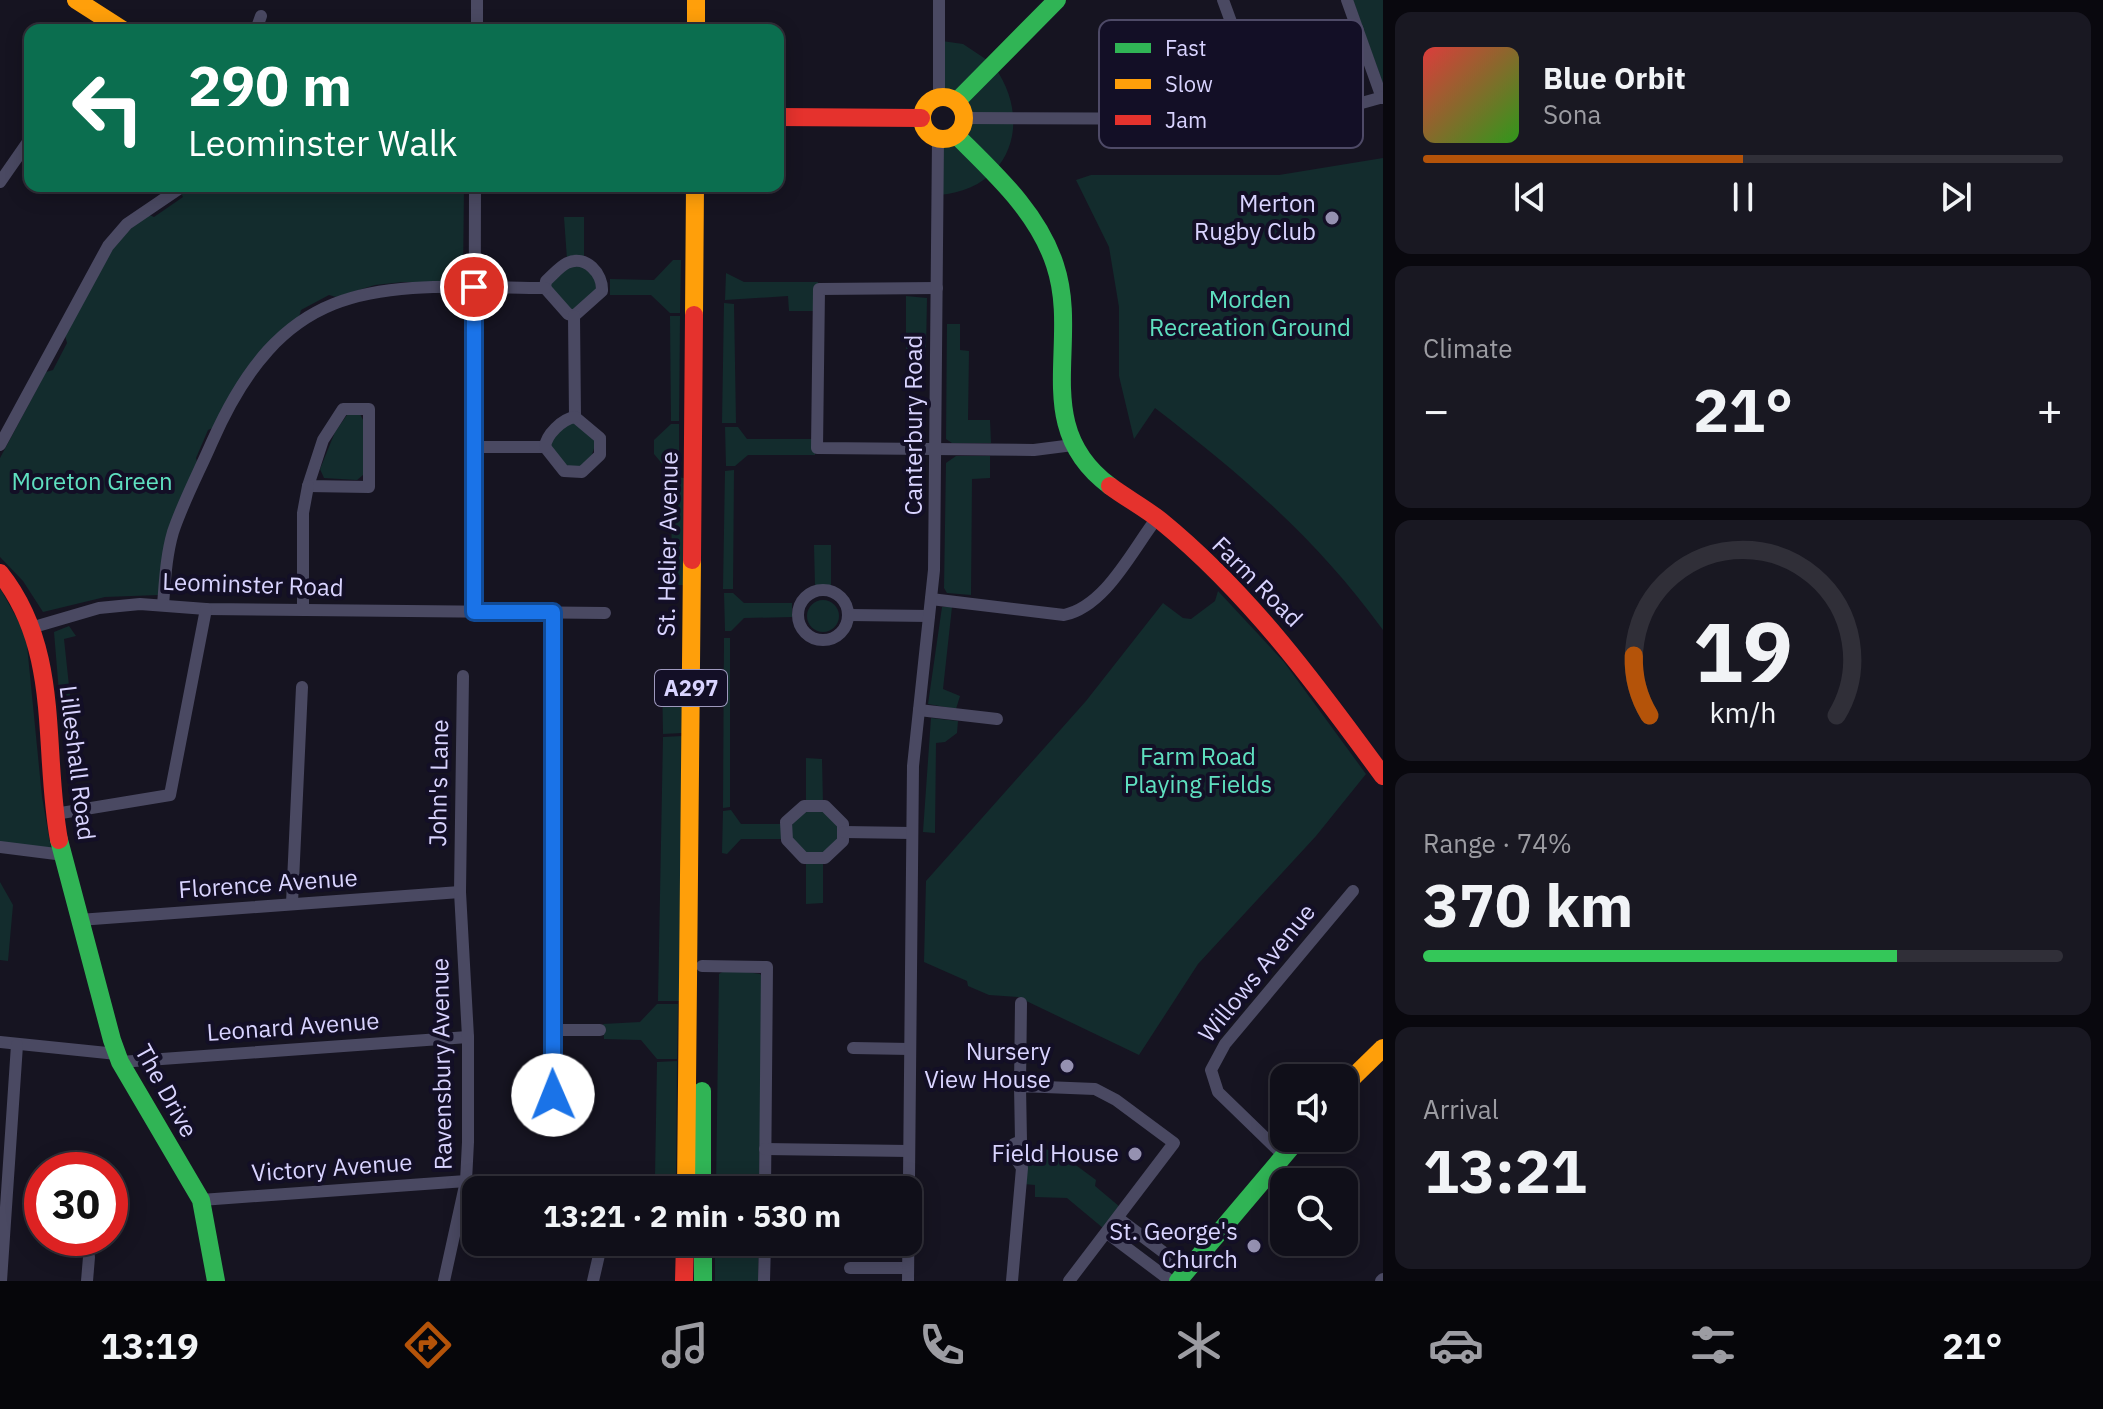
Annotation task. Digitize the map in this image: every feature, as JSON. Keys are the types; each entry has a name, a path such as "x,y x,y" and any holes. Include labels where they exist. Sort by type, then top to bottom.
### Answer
{"main road":[{"path":"76,0 109,24"},
{"path":"696,0 696,24"},
{"path":"710,0 710,24"},
{"path":"1057,0 951,118 926,132 921,118 925,107 951,118 1040,230 1061,288 1063,414 1073,445"},
{"path":"784,117 921,118"},
{"name":"St. Helier Avenue","path":"686,1176 695,192"},
{"name":"St. Helier Avenue","path":"702,1176 708,192"},
{"name":"Farm Road","path":"1073,445 1089,468 1157,518 1221,576 1289,647 1383,776"},
{"name":"Lilleshall Road","path":"0,573 21,599 34,627 55,814 79,920"},
{"name":"The Drive","path":"79,920 118,1058 201,1200 216,1281"},
{"path":"1358,1072 1383,1048"},
{"path":"1183,1275 1287,1152"},
{"path":"684,1281 685,1256"},
{"path":"703,1256 703,1281"}],"street":[{"path":"477,0 477,24"},
{"name":"Canterbury Road","path":"850,1268 908,1275 912,833 919,710 931,599 937,288 951,118 939,0"},
{"path":"1223,0 1230,20"},
{"path":"1347,0 1354,20"},
{"path":"258,24 261,16"},
{"path":"1363,44 1382,97"},
{"path":"951,118 1099,119"},
{"path":"0,182 24,148"},
{"path":"0,445 108,246 127,224 174,192"},
{"path":"474,612 475,192"},
{"path":"545,288 546,281 565,264 579,261 591,267 602,279 602,291 574,316 575,417"},
{"path":"163,605 168,555 180,513 230,401 269,348 300,321 357,296 410,287 545,288 568,314 574,316"},
{"path":"937,288 819,289 817,448 1034,450 1073,445"},
{"path":"303,610 303,513 308,486 323,440 343,409 369,409 369,487 308,486"},
{"path":"575,417 600,438 600,455 582,472 564,471 545,447 546,439 568,418 575,417"},
{"path":"473,447 545,447"},
{"path":"931,599 1064,615 1076,612 1096,600 1157,518"},
{"path":"826,590 841,599 850,615 831,640 814,640 800,624 799,607 812,592 826,590"},
{"name":"Leominster Road","path":"34,627 108,606 605,613"},
{"path":"55,814 170,795 206,609"},
{"path":"553,612 553,1095"},
{"path":"850,615 929,616"},
{"name":"John's Lane","path":"460,892 463,676"},
{"path":"292,903 302,687"},
{"path":"919,710 997,719"},
{"path":"804,806 825,806 843,824 844,832 843,841 825,858 804,858 787,840 786,822 804,806"},
{"path":"844,832 912,833"},
{"path":"0,847 64,855"},
{"name":"Willows Avenue","path":"1284,1156 1218,1092 1211,1070 1225,1044 1353,891"},
{"name":"Florence Avenue","path":"79,920 460,892"},
{"name":"Ravensbury Avenue","path":"460,892 468,1037 466,1176"},
{"path":"702,966 767,967 765,1176"},
{"path":"1012,1281 1022,1168 1013,1154 1014,1144 1021,1141 1021,1003"},
{"path":"551,1030 600,1030"},
{"name":"Leonard Avenue","path":"0,1042 118,1058 468,1037"},
{"path":"1,1281 17,1045"},
{"path":"853,1048 910,1049"},
{"path":"1020,1086 1086,1088 1101,1092 1174,1143 1076,1273"},
{"path":"765,1149 909,1151"},
{"name":"Victory Avenue","path":"201,1200 462,1181"},
{"name":"Ravensbury Avenue","path":"444,1281 462,1199"},
{"path":"1118,1218 1183,1275"},
{"path":"1107,1233 1171,1281"},
{"path":"593,1281 599,1256"},
{"path":"764,1281 765,1256"},
{"path":"87,1281 89,1257"},
{"path":"1076,1273 1093,1275"}],"green space":[{"path":"1353,0 1383,0 1383,84 1363,20 1360,20"},
{"path":"942,41 963,44 990,62 957,95 941,92"},
{"path":"994,66 1006,87 1012,109 1013,130 1008,149 998,166 983,180 963,190 939,195 940,144 956,140 967,130 970,116 964,100"},
{"name":"Morden Recreation Ground","path":"1383,158 1383,630 1332,566 1277,510 1155,408 1134,439 1119,376 1119,307 1109,247 1076,180 1091,175 1279,175"},
{"name":"Moreton Green","path":"464,192 463,278 457,282 375,285 336,297 329,295 301,310 299,317 250,364 215,427 208,430 196,458 198,465 159,595 105,597 43,612 23,581 0,557 0,458 46,372 53,370 67,343 65,335 116,242 147,214 154,217 183,197 181,193"},
{"path":"564,217 584,217 584,258 567,259"},
{"path":"673,260 681,260 680,313 670,313 651,295 610,295 610,279 654,280"},
{"path":"580,265 595,277 597,290 573,312 551,291 551,282 564,268"},
{"path":"726,273 744,282 818,282 817,311 789,311 788,296 725,300"},
{"path":"906,296 927,298 926,349 906,349"},
{"path":"724,303 734,304 736,423 722,423"},
{"path":"670,316 680,316 679,421 671,421"},
{"path":"947,324 960,324 960,350 969,351 968,420 990,420 991,443 952,443 946,439"},
{"path":"360,414 363,420 363,475 357,480 324,478 320,469 335,432 347,415"},
{"path":"569,421 577,421 596,442 590,461 576,468 563,464 549,450 550,440"},
{"path":"671,424 679,424 679,473 670,473 654,454 654,440"},
{"path":"725,427 738,427 747,439 815,439 815,455 748,455 735,466 726,466"},
{"path":"956,456 990,456 990,478 972,479 971,595 947,593 944,588 946,463"},
{"path":"734,470 733,589 723,589 725,471"},
{"path":"671,477 685,478 685,585 672,585"},
{"path":"814,545 831,545 831,586 815,586"},
{"path":"0,588 26,635 42,797 51,848 0,842"},
{"name":"Farm Road Playing Fields","path":"1218,591 1284,662 1366,774 1316,836 1198,964 1139,1055 1018,997 989,995 968,986 967,981 924,962 926,881 1086,701 1163,603 1183,618 1191,619 1215,601"},
{"path":"724,593 733,593 744,603 792,603 792,617 744,618 731,631 725,631"},
{"path":"823,600 834,605 839,616 834,627 823,632 812,627 807,616 812,605"},
{"path":"942,607 952,607 943,689 960,696 956,709 928,704"},
{"path":"69,626 76,636 64,639 75,742 63,741 54,632"},
{"path":"724,638 730,638 730,807 723,808"},
{"path":"662,675 683,675 682,733 663,734"},
{"path":"931,718 958,721 957,733 945,742 936,743 935,833 923,832"},
{"path":"682,736 679,1001 658,1001 663,737"},
{"path":"806,758 822,759 823,804 806,804"},
{"path":"815,808 832,815 839,832 832,849 815,856 798,849 791,832 798,815"},
{"path":"731,810 741,824 784,824 785,839 741,839 727,854 722,853 723,811"},
{"path":"806,860 823,861 823,903 806,904"},
{"path":"0,882 13,905 8,961 0,960"},
{"path":"727,969 760,974 763,978 759,1176 716,1176 719,974"},
{"path":"657,1004 678,1004 677,1059 657,1059 641,1040 604,1039 603,1024 640,1022"},
{"path":"677,1061 676,1176 655,1176 657,1062"},
{"path":"1022,1144 1058,1152 1096,1180 1095,1186 1120,1207 1103,1228 1067,1198 1035,1197 1035,1185 1023,1184 1017,1147"},
{"path":"715,1256 759,1256 758,1281 715,1281"}],"traffic: fast":[{"path":"957,101 1057,0"},
{"path":"956,135 1013,194 1047,246 1062,294 1062,382 1064,410 1071,437 1085,462 1110,486"},
{"path":"59,840 112,1040 120,1062 201,1200 216,1281"},
{"path":"702,1091 702,1176"},
{"path":"1178,1281 1287,1152"},
{"path":"703,1256 703,1281"}],"traffic: slow":[{"path":"76,0 114,24"},
{"path":"696,0 696,24"},
{"path":"943,97 958,103 964,118 958,133 943,139 928,133 922,118 928,103 943,97"},
{"path":"694,315 695,192"},
{"path":"686,1176 692,560"},
{"path":"1358,1072 1383,1048"}],"traffic: jam":[{"path":"784,117 921,118"},
{"path":"692,560 694,315"},
{"path":"1110,486 1161,521 1223,578 1307,674 1383,776"},
{"path":"0,573 20,603 41,667 59,840"},
{"path":"684,1281 685,1256"}],"place":[{"name":"Merton Rugby Club","path":"1332,218"},
{"name":"Nursery View House","path":"1067,1066"},
{"name":"Field House","path":"1135,1154"},
{"name":"St. George's Church","path":"1254,1246"}],"route":[{"path":"474,287 474,612 553,612 553,1095"}]}
